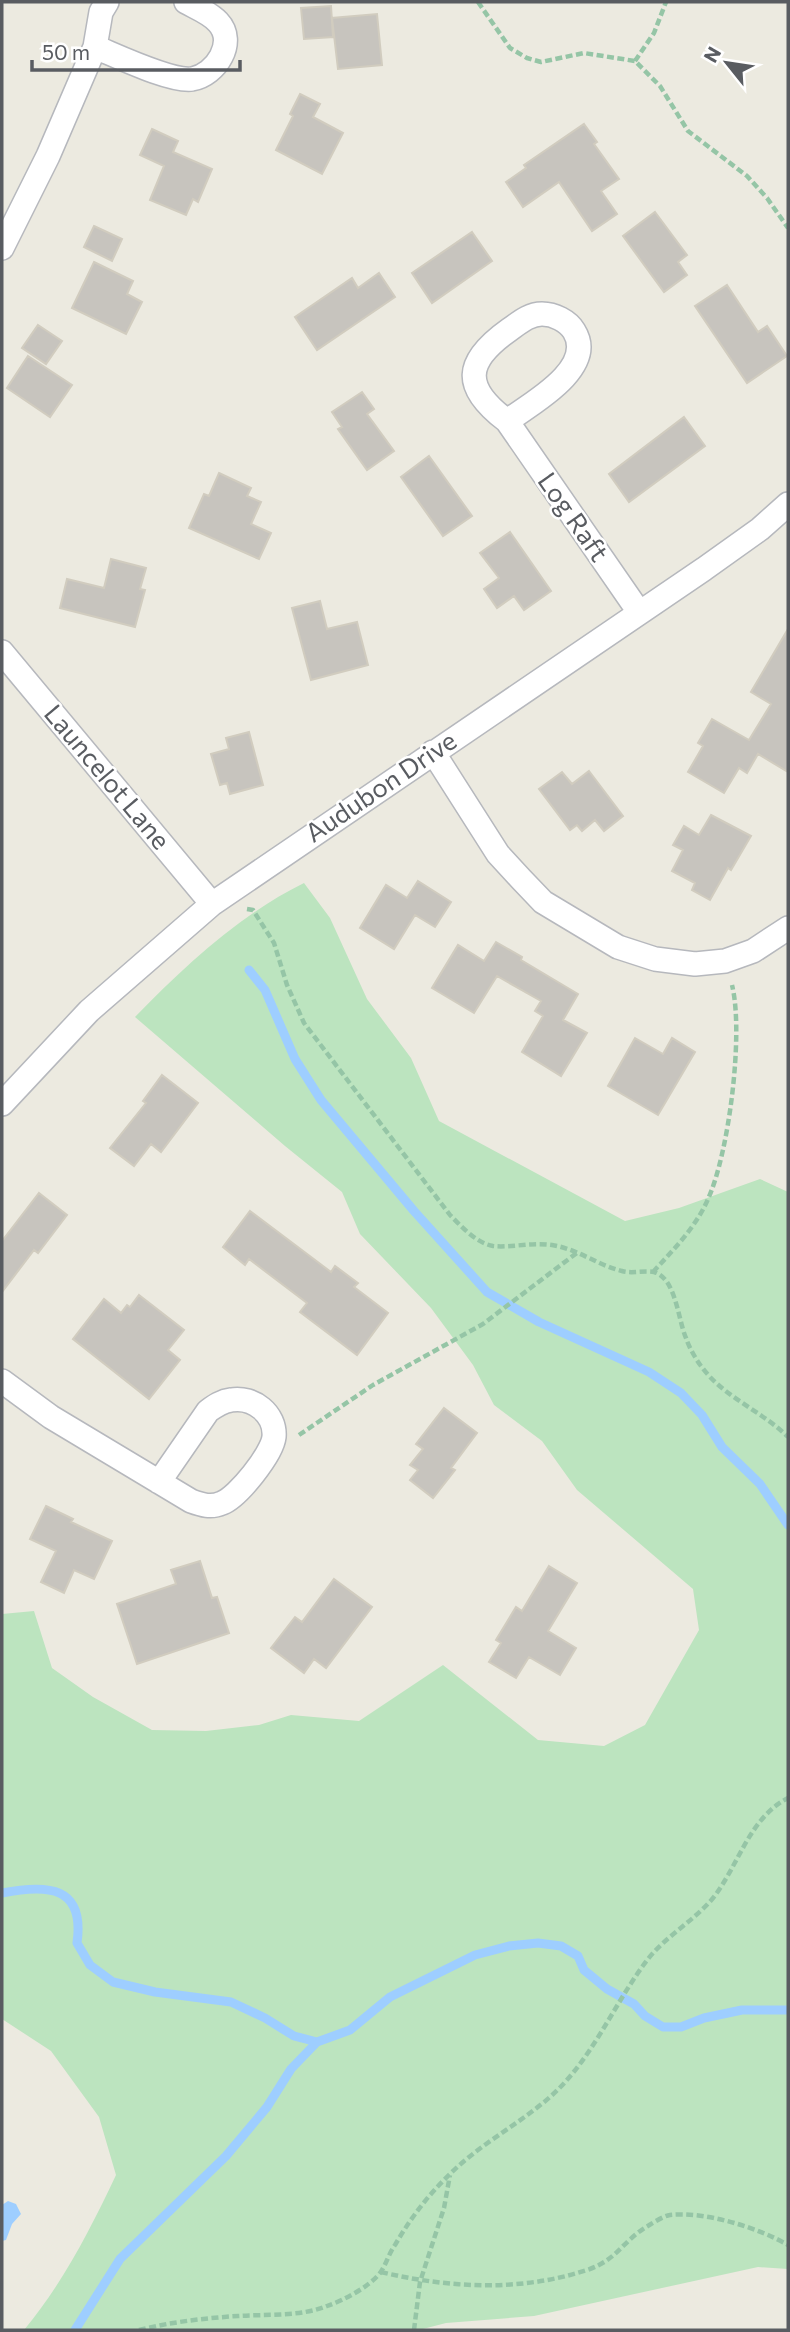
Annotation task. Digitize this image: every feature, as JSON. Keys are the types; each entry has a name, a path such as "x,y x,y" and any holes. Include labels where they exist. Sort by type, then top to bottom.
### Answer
{"street":[{"path":"2,248 48,156 95,47 101,12 107,2"},
{"path":"95,47 175,78 191,79 205,75 217,64 224,52 226,37 220,24 210,14 186,2"},
{"name":"Log Raft","path":"507,421 559,383 578,358 576,333 569,324 557,317 542,314 529,316 481,353 477,365 477,391 489,407 507,421 639,612"},
{"name":"Audubon Drive","path":"2,1104 89,1011 212,904 760,529 788,504"},
{"name":"Launcelot Lane","path":"2,652 212,904"},
{"path":"433,752 498,855 543,902 618,947 642,955 695,964 725,961 752,951 788,928"},
{"path":"2,1381 51,1417 159,1482 191,1501 207,1506 235,1496 269,1451 274,1436 267,1413 257,1404 244,1399 231,1399 218,1404 208,1411 159,1482"}],"path":[{"path":"478,2 510,48 527,58 541,62 584,53 635,61 660,86 688,131 747,176 788,228"},
{"path":"635,61 654,33 666,2"},
{"path":"212,904 254,910 274,943 287,985 304,1023 450,1215 467,1232 493,1246 551,1245 579,1252 622,1271 653,1272 664,1278 673,1293 685,1337 701,1366 747,1408 788,1437"},
{"path":"653,1272 695,1224 709,1197 718,1168 729,1116 735,1061 736,1003 725,961"},
{"path":"274,1436 297,1437 373,1385 483,1324 579,1252"},
{"path":"139,2330 229,2316 289,2313 326,2307 370,2283 381,2272 406,2226 450,2173 482,2145 552,2096 583,2059 632,1983 662,1943 690,1922 712,1899 762,1818 788,1798"},
{"path":"414,2330 420,2282 444,2208 450,2173"},
{"path":"381,2272 420,2282 500,2285 546,2280 587,2270 613,2258 631,2238 647,2226 669,2216 736,2223 788,2245"}],"green space":[{"path":"304,883 330,918 367,999 411,1058 439,1121 625,1221 679,1208 760,1179 788,1192 788,2269 758,2267 534,2316 446,2323 419,2330 24,2330 75,2256 116,2175 99,2117 51,2051 2,2019 2,1614 34,1611 52,1668 93,1697 152,1730 206,1731 259,1725 291,1715 359,1721 443,1665 538,1740 604,1746 645,1725 699,1630 693,1589 577,1490 542,1441 494,1405 473,1365 431,1308 360,1234 342,1192 135,1017 173,979 235,926"}],"water":[{"path":"8,2201 16,2204 21,2214 12,2224 6,2240 2,2241 2,2205"}],"building":[{"path":"331,6 333,37 304,39 301,8"},
{"path":"377,14 382,65 338,69 332,18"},
{"path":"300,94 320,104 313,117 343,133 322,174 276,150 293,116 290,114"},
{"path":"584,124 597,142 594,144 619,179 601,191 617,214 592,231 559,182 523,207 506,182 526,168 524,165"},
{"path":"152,129 178,141 173,152 212,169 198,202 193,199 186,215 150,200 164,166 140,155"},
{"path":"655,212 687,255 678,262 687,275 664,292 623,236"},
{"path":"94,226 122,239 112,261 84,247"},
{"path":"472,232 492,261 432,303 412,273"},
{"path":"94,262 133,281 127,294 142,302 126,334 72,308"},
{"path":"379,273 395,297 317,350 295,317 352,278 358,288"},
{"path":"727,285 758,332 767,326 787,356 747,383 695,306"},
{"path":"38,325 62,341 46,364 22,348"},
{"path":"28,356 72,385 50,417 7,388"},
{"path":"362,392 374,409 367,414 394,451 367,470 338,429 342,427 332,412"},
{"path":"684,417 705,446 629,502 609,474"},
{"path":"429,456 472,516 443,536 401,477"},
{"path":"219,473 251,488 247,496 261,502 251,524 271,533 259,559 189,528 204,494 209,496"},
{"path":"510,532 551,591 524,610 514,596 497,608 484,589 499,578 480,553"},
{"path":"111,559 146,568 140,589 145,590 135,627 60,608 67,579 104,588"},
{"path":"320,601 327,629 357,622 368,665 311,680 292,608"},
{"path":"788,629 788,772 758,754 747,773 739,768 724,793 688,772 703,746 698,743 712,719 749,740 771,704 751,692"},
{"path":"249,732 263,785 230,794 227,783 220,785 211,754 229,749 226,738"},
{"path":"589,771 623,816 604,831 595,820 582,831 577,825 570,830 539,789 562,772 572,784"},
{"path":"711,815 751,836 731,870 728,868 710,900 692,890 695,883 672,871 683,850 673,845 684,826 699,835"},
{"path":"418,881 451,902 435,927 415,915 394,949 360,928 386,885 407,898"},
{"path":"496,942 578,994 563,1020 587,1033 561,1076 522,1052 543,1016 535,1011 541,1001 497,976 474,1013 432,988 458,945 484,961"},
{"path":"635,1038 663,1054 672,1038 695,1052 658,1115 608,1086"},
{"path":"162,1075 198,1103 161,1152 151,1144 134,1166 110,1148 146,1103 143,1101"},
{"path":"39,1193 67,1215 38,1253 34,1250 2,1292 2,1241"},
{"path":"250,1211 331,1272 335,1266 358,1283 354,1287 388,1313 357,1355 300,1312 307,1303 249,1259 245,1265 223,1247"},
{"path":"139,1295 184,1330 168,1350 180,1360 149,1399 73,1339 104,1299 121,1313 127,1305 130,1307"},
{"path":"444,1408 477,1433 451,1468 455,1470 433,1498 410,1480 418,1470 410,1465 423,1449 416,1444"},
{"path":"46,1506 73,1519 71,1522 112,1541 94,1579 74,1570 64,1593 41,1582 56,1551 30,1539"},
{"path":"200,1561 212,1598 217,1597 229,1633 137,1664 117,1604 176,1584 171,1570"},
{"path":"549,1566 577,1583 548,1631 576,1648 560,1675 529,1657 516,1678 489,1662 501,1643 496,1640 516,1607 522,1611"},
{"path":"334,1579 372,1607 326,1668 314,1659 304,1673 271,1648 295,1617 302,1622"}],"waterway":[{"path":"249,970 265,990 295,1059 321,1100 414,1211 487,1292 539,1322 649,1372 681,1393 702,1415 722,1447 760,1484 788,1525"},
{"path":"2,1893 48,1890 60,1893 69,1900 75,1910 78,1924 77,1943 90,1965 113,1982 155,1992 231,2002 294,2036 317,2042 350,2030 390,1997 475,1955 509,1946 538,1943 561,1946 578,1956 584,1970 663,2027 681,2027 704,2018 742,2010 788,2010"},
{"path":"75,2330 120,2259 226,2156 267,2107 291,2069 317,2042"}]}
